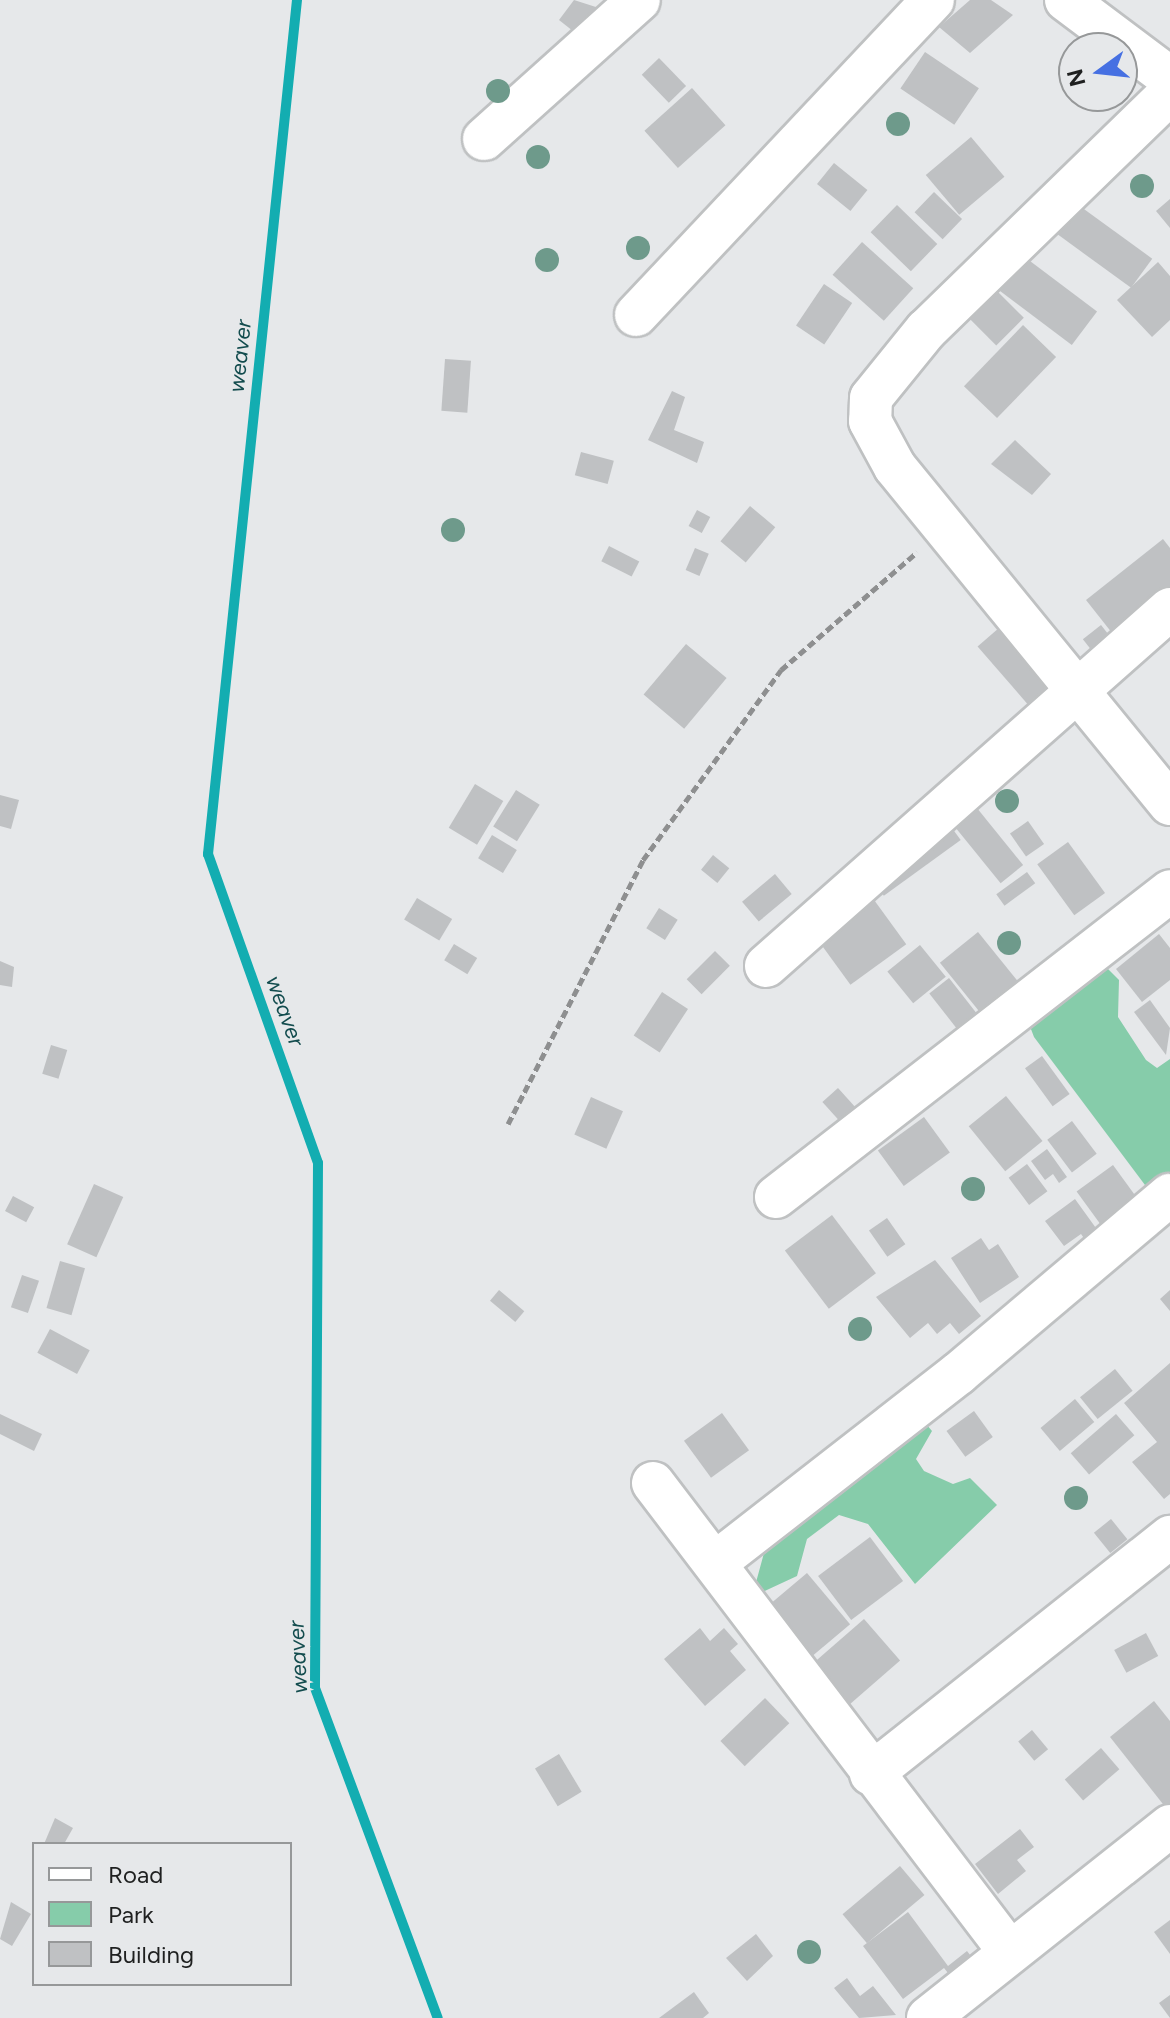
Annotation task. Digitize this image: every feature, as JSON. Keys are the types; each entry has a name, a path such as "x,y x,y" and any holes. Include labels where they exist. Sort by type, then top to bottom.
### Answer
{"street":[{"path":"484,139 639,0"},
{"path":"636,315 933,0"},
{"path":"1066,0 1170,78"},
{"path":"1170,93 926,330 871,398 879,443 945,528 1078,684 1170,804"},
{"path":"766,966 1078,684 1170,609"},
{"path":"776,1197 1170,891"},
{"path":"715,1563 959,1373 1170,1195"},
{"path":"653,1483 871,1774 1009,1951"},
{"path":"871,1774 1170,1537"},
{"path":"928,2018 1170,1826"}],"path":[{"path":"508,1124 643,860 781,670 945,528"}],"green space":[{"path":"1094,955 1119,980 1118,1017 1146,1060 1157,1068 1170,1059 1170,1203 1163,1209 1034,1037 1026,1016"},
{"path":"921,1418 932,1431 916,1459 924,1471 953,1484 970,1478 997,1505 915,1584 868,1524 839,1515 807,1539 797,1576 752,1597 767,1542"}],"building":[{"path":"574,0 599,8 578,35 559,20"},
{"path":"970,0 991,0 1013,15 970,53 939,27"},
{"path":"925,52 979,88 954,125 900,88"},
{"path":"659,58 686,86 669,103 642,75"},
{"path":"692,88 725,125 678,168 644,131"},
{"path":"971,137 1004,177 959,215 926,175"},
{"path":"834,163 867,190 850,211 817,184"},
{"path":"934,192 962,219 943,239 915,212"},
{"path":"1170,199 1170,228 1156,211"},
{"path":"1077,204 1152,259 1131,288 1056,233"},
{"path":"897,205 937,244 911,271 871,232"},
{"path":"862,242 913,288 884,321 833,275"},
{"path":"1022,255 1097,312 1072,345 997,289"},
{"path":"1158,262 1170,276 1170,320 1152,337 1117,300"},
{"path":"824,284 852,303 824,344 796,325"},
{"path":"992,286 1024,318 996,345 964,314"},
{"path":"1023,325 1056,357 997,418 964,386"},
{"path":"445,359 471,361 467,413 441,411"},
{"path":"672,391 685,397 674,430 704,442 697,463 648,440"},
{"path":"1015,440 1051,474 1032,495 991,464"},
{"path":"581,452 614,461 608,484 575,475"},
{"path":"750,506 775,527 746,562 720,541"},
{"path":"697,510 710,517 702,533 689,526"},
{"path":"1163,539 1170,548 1170,595 1116,638 1086,600"},
{"path":"609,546 639,561 632,577 601,561"},
{"path":"695,548 709,554 699,576 686,570"},
{"path":"1007,621 1058,680 1029,705 978,647"},
{"path":"1101,625 1115,643 1097,657 1083,639"},
{"path":"686,644 727,678 684,729 644,695"},
{"path":"475,784 503,801 477,845 449,828"},
{"path":"516,790 540,805 517,841 493,826"},
{"path":"964,792 1023,865 1001,883 941,810"},
{"path":"0,795 19,800 11,829 0,826"},
{"path":"936,806 961,840 884,896 859,862"},
{"path":"1028,821 1044,844 1026,857 1010,834"},
{"path":"492,835 517,850 503,873 478,858"},
{"path":"1068,842 1105,893 1074,915 1037,864"},
{"path":"713,855 729,868 717,883 701,870"},
{"path":"1027,872 1035,883 1004,906 996,894"},
{"path":"775,874 792,894 759,922 742,902"},
{"path":"861,882 906,944 850,985 805,923"},
{"path":"417,898 452,919 439,941 404,919"},
{"path":"659,908 678,920 665,940 646,928"},
{"path":"978,932 1021,986 983,1016 940,963"},
{"path":"1159,934 1170,948 1170,980 1142,1002 1116,969"},
{"path":"454,944 477,958 467,974 444,960"},
{"path":"920,945 946,977 913,1003 887,971"},
{"path":"715,951 730,966 702,994 687,979"},
{"path":"0,961 14,967 12,987 0,985"},
{"path":"949,978 986,1025 966,1041 929,993"},
{"path":"662,992 688,1009 660,1052 634,1036"},
{"path":"1150,1000 1170,1028 1166,1055 1134,1012"},
{"path":"51,1045 67,1050 58,1079 42,1074"},
{"path":"1042,1056 1070,1094 1053,1106 1025,1068"},
{"path":"838,1088 859,1111 843,1125 822,1102"},
{"path":"1006,1096 1043,1141 1005,1171 969,1126"},
{"path":"591,1097 623,1111 606,1149 574,1134"},
{"path":"924,1117 950,1153 904,1186 878,1151"},
{"path":"1072,1121 1097,1154 1072,1172 1047,1140"},
{"path":"1047,1149 1067,1177 1059,1183 1053,1174 1045,1180 1031,1161"},
{"path":"1027,1164 1047,1191 1029,1205 1009,1178"},
{"path":"1113,1165 1141,1204 1105,1230 1077,1191"},
{"path":"94,1184 123,1197 96,1257 67,1244"},
{"path":"13,1196 34,1207 26,1222 5,1211"},
{"path":"1075,1199 1106,1242 1093,1251 1081,1234 1064,1246 1045,1221"},
{"path":"832,1215 876,1273 829,1309 785,1251"},
{"path":"887,1218 905,1244 887,1257 869,1231"},
{"path":"981,1238 989,1250 998,1244 1019,1277 980,1303 951,1258"},
{"path":"935,1260 981,1316 959,1334 950,1323 937,1334 928,1323 910,1338 876,1297"},
{"path":"60,1261 85,1268 71,1315 46,1308"},
{"path":"22,1275 39,1281 28,1313 11,1307"},
{"path":"499,1290 524,1311 515,1322 490,1301"},
{"path":"1170,1290 1170,1311 1160,1299"},
{"path":"50,1329 90,1350 77,1374 37,1353"},
{"path":"1170,1363 1170,1494 1164,1499 1132,1462 1157,1442 1124,1403"},
{"path":"1115,1369 1133,1391 1098,1419 1080,1397"},
{"path":"1075,1399 1094,1422 1060,1451 1041,1428"},
{"path":"974,1411 993,1437 965,1457 946,1431"},
{"path":"722,1413 749,1450 711,1478 684,1441"},
{"path":"0,1414 42,1434 34,1451 0,1434"},
{"path":"1116,1414 1134,1435 1089,1474 1071,1453"},
{"path":"1111,1519 1127,1539 1110,1553 1094,1533"},
{"path":"870,1537 903,1581 851,1620 818,1576"},
{"path":"807,1573 850,1624 806,1661 763,1610"},
{"path":"864,1619 900,1661 847,1706 811,1665"},
{"path":"700,1628 710,1641 724,1628 738,1644 730,1651 746,1670 705,1706 664,1659"},
{"path":"1146,1633 1158,1656 1126,1673 1114,1650"},
{"path":"765,1698 789,1723 745,1766 720,1741"},
{"path":"1154,1701 1170,1721 1170,1813 1110,1737"},
{"path":"1032,1730 1048,1749 1034,1761 1018,1742"},
{"path":"1101,1748 1119,1769 1083,1801 1065,1779"},
{"path":"559,1754 582,1792 558,1806 535,1768"},
{"path":"55,1818 73,1828 65,1842 45,1842"},
{"path":"1020,1829 1034,1847 1017,1860 1026,1871 998,1894 975,1864"},
{"path":"900,1866 924,1895 867,1943 843,1914"},
{"path":"11,1902 31,1914 12,1946 0,1939"},
{"path":"908,1912 948,1966 967,1951 983,1972 960,1988 944,1968 903,1999 863,1946"},
{"path":"1170,1920 1170,1954 1154,1932"},
{"path":"756,1934 773,1956 747,1981 726,1958"},
{"path":"847,1978 860,1996 873,1986 896,2015 859,2018 834,1988"},
{"path":"694,1992 709,2013 703,2018 659,2018"},
{"path":"1170,1995 1170,2018 1159,2003"}],"waterway":[{"name":"weaver","path":"297,0 208,854 318,1163 315,1688 438,2018"}]}
